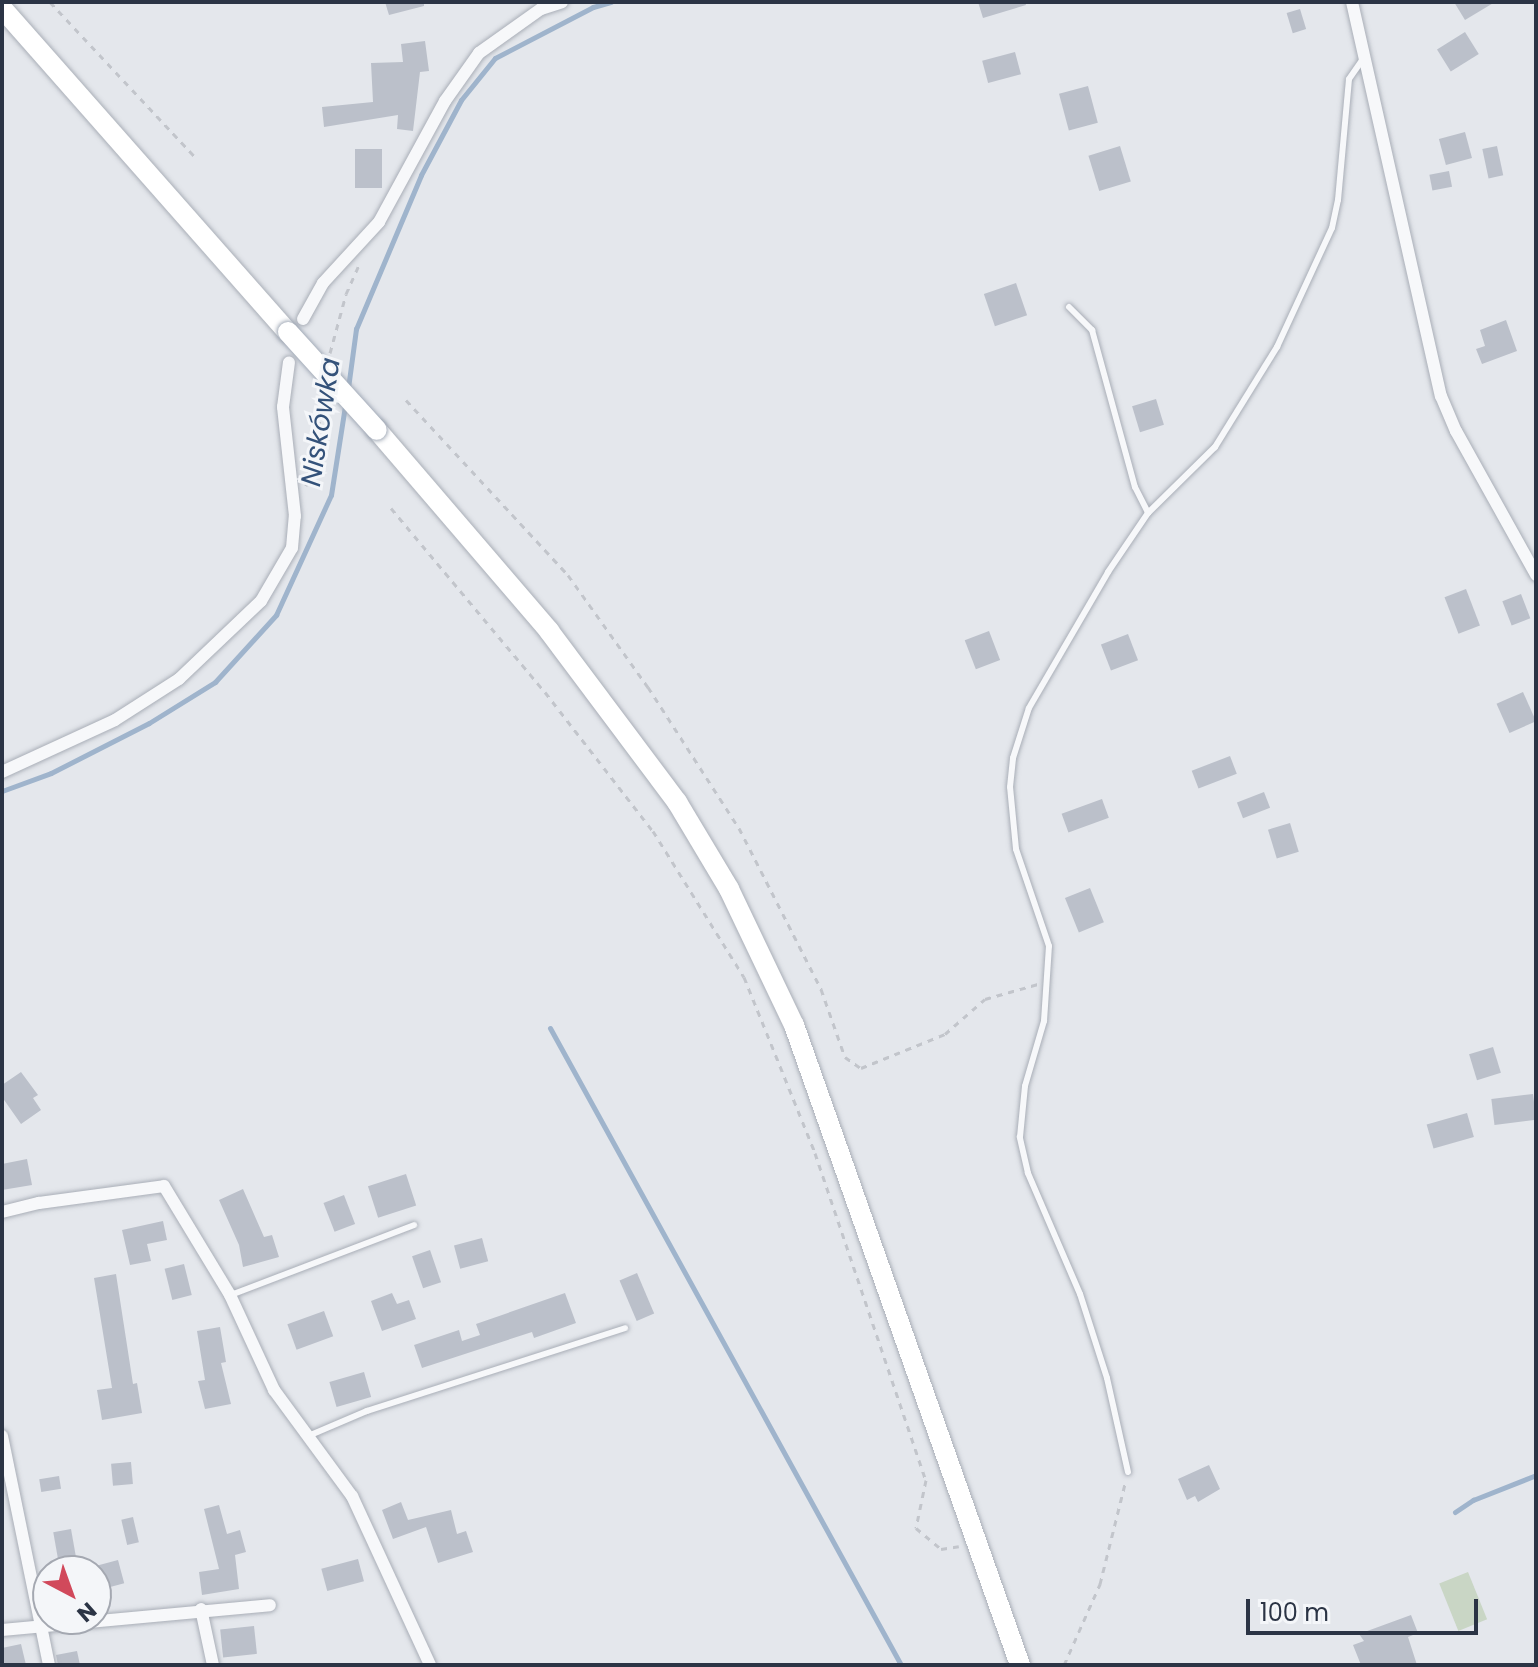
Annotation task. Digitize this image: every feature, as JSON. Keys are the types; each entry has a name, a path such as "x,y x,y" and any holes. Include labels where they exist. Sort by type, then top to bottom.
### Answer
{"main road":[{"path":"2,8 296,325 377,430 549,631 677,802 729,889 794,1025 1020,1665"}],"street":[{"path":"296,325 323,283 379,222 445,101 479,53 541,9 562,2"},
{"path":"1352,2 1441,396 1456,431 1532,559 1536,575"},
{"path":"2,772 115,720 179,679 261,601 292,548 295,516 283,407 289,362"},
{"path":"2,1212 39,1203 164,1186 230,1295 274,1390 352,1496 430,1665"},
{"path":"2,1436 32,1585"},
{"path":"112,1618 270,1605"},
{"path":"201,1609 213,1665"},
{"path":"2,1630 32,1626"},
{"path":"42,1635 49,1665"}],"lane":[{"path":"1128,1472 1107,1378 1080,1294 1028,1173 1020,1137 1025,1086 1044,1021 1049,946 1016,849 1010,787 1013,758 1029,708 1108,572 1148,513 1215,447 1277,347 1332,228 1338,200 1349,79 1365,57"},
{"path":"1069,307 1092,330 1135,487 1148,513"},
{"path":"230,1295 414,1225"},
{"path":"308,1436 367,1411 625,1328"}],"path":[{"path":"50,2 194,156"},
{"path":"406,400 568,575 648,687 739,828 821,989 845,1057 861,1068 945,1034 985,999 1049,980"},
{"path":"391,508 545,692 653,831 738,965 815,1153 926,1480 916,1528 941,1549 978,1542"},
{"path":"1064,1665 1100,1584 1128,1472"}],"green space":[{"path":"1468,1572 1487,1619 1458,1631 1439,1584"}],"building":[{"path":"385,2 424,2 424,6 389,15"},
{"path":"978,2 1025,2 1026,5 983,18"},
{"path":"1454,2 1495,2 1465,20"},
{"path":"1300,9 1306,29 1293,33 1287,13"},
{"path":"1465,32 1479,54 1451,72 1437,49"},
{"path":"425,41 429,71 420,72 413,131 397,129 398,115 324,127 322,107 373,102 371,63 403,62 401,44"},
{"path":"1015,52 1021,74 988,83 982,61"},
{"path":"1088,86 1098,123 1069,130 1059,94"},
{"path":"1465,132 1472,158 1446,165 1439,139"},
{"path":"1120,146 1131,181 1099,191 1088,156"},
{"path":"1497,146 1503,175 1489,178 1482,149"},
{"path":"355,149 382,149 382,188 355,188"},
{"path":"1449,171 1452,187 1432,191 1429,175"},
{"path":"1016,283 1027,315 995,326 984,294"},
{"path":"1506,320 1517,351 1482,364 1476,349 1485,346 1480,330"},
{"path":"1156,399 1164,425 1140,432 1132,406"},
{"path":"1466,589 1480,625 1459,634 1445,597"},
{"path":"1521,594 1530,618 1512,625 1502,601"},
{"path":"989,631 1000,660 976,669 965,640"},
{"path":"1128,634 1138,660 1111,671 1101,644"},
{"path":"1523,692 1536,721 1510,733 1497,704"},
{"path":"1230,756 1237,774 1199,788 1192,771"},
{"path":"1264,792 1270,808 1243,818 1237,802"},
{"path":"1102,799 1109,818 1068,833 1062,814"},
{"path":"1290,823 1299,852 1277,858 1268,830"},
{"path":"1090,888 1104,922 1079,932 1065,898"},
{"path":"1493,1047 1501,1073 1477,1080 1469,1054"},
{"path":"21,1072 38,1095 33,1098 41,1110 21,1124 2,1097 2,1085"},
{"path":"1533,1094 1536,1120 1494,1125 1491,1099"},
{"path":"1467,1113 1474,1137 1434,1149 1427,1125"},
{"path":"27,1159 32,1185 2,1190 2,1164"},
{"path":"406,1174 416,1205 378,1218 368,1186"},
{"path":"243,1189 264,1237 272,1235 279,1257 243,1267 239,1245 219,1200"},
{"path":"344,1195 355,1224 335,1232 323,1203"},
{"path":"163,1221 167,1240 147,1244 151,1261 130,1265 122,1230"},
{"path":"482,1238 488,1261 460,1269 454,1246"},
{"path":"430,1250 441,1282 423,1288 412,1256"},
{"path":"184,1264 192,1295 172,1300 165,1269"},
{"path":"637,1273 654,1314 637,1321 620,1280"},
{"path":"116,1274 133,1384 137,1383 142,1413 102,1420 97,1390 112,1388 94,1278"},
{"path":"392,1293 397,1304 409,1300 416,1319 382,1331 371,1301"},
{"path":"565,1293 576,1323 534,1338 532,1332 422,1368 414,1345 459,1330 462,1341 480,1335 476,1324"},
{"path":"324,1311 333,1336 297,1350 287,1324"},
{"path":"220,1327 226,1362 221,1363 231,1404 205,1409 198,1381 205,1380 197,1331"},
{"path":"364,1372 371,1397 337,1407 329,1382"},
{"path":"131,1462 133,1484 113,1486 111,1464"},
{"path":"1209,1465 1220,1489 1198,1502 1195,1496 1187,1500 1178,1479"},
{"path":"59,1476 61,1489 41,1492 39,1479"},
{"path":"401,1502 408,1520 451,1510 457,1534 466,1531 473,1552 438,1563 426,1527 393,1539 382,1510"},
{"path":"219,1505 227,1534 240,1530 246,1552 235,1555 239,1589 202,1595 199,1572 219,1569 204,1509"},
{"path":"133,1517 139,1542 127,1545 121,1520"},
{"path":"71,1529 76,1555 57,1555 53,1532"},
{"path":"358,1559 364,1581 327,1591 321,1569"},
{"path":"118,1560 124,1583 112,1586 112,1562"},
{"path":"1411,1615 1418,1633 1408,1637 1417,1665 1361,1665 1353,1645 1364,1641 1359,1634"},
{"path":"254,1626 257,1654 223,1657 220,1630"},
{"path":"21,1644 26,1665 2,1665 2,1648"},
{"path":"77,1651 80,1665 58,1665 56,1655"}],"waterway":[{"name":"Niskówka","path":"348,388 356,329 421,175 461,100 495,58 593,7 611,2"},
{"name":"Niskówka","path":"2,791 51,773 149,723 215,682 276,615 331,495 345,406"},
{"path":"550,1028 901,1665"},
{"path":"1455,1512 1473,1500 1536,1475"}]}
